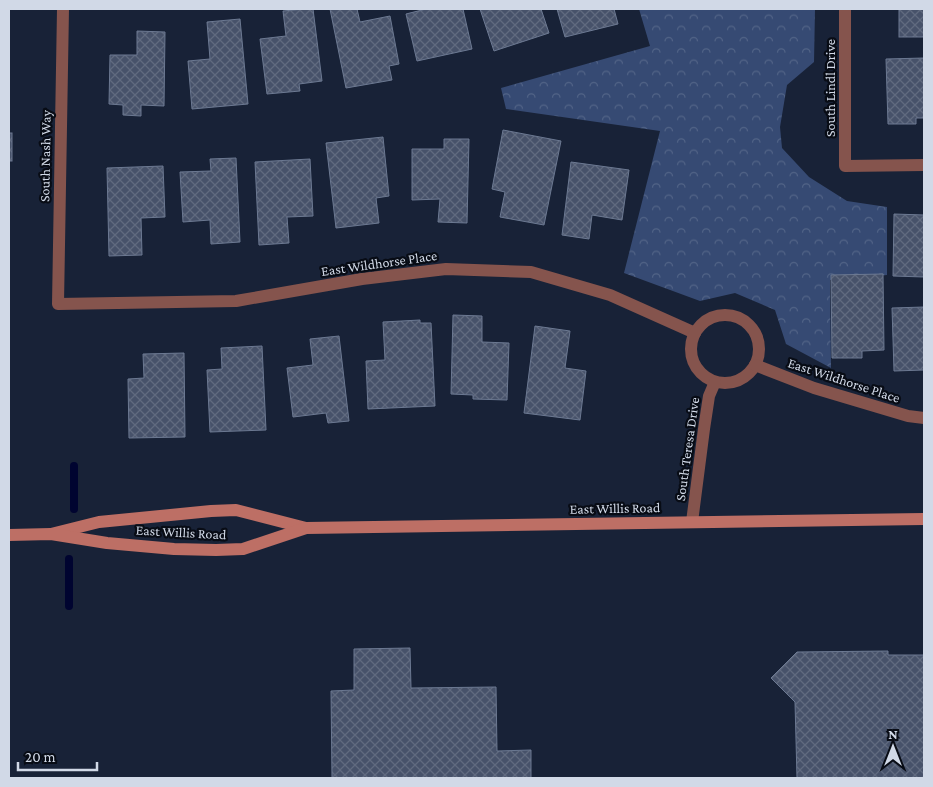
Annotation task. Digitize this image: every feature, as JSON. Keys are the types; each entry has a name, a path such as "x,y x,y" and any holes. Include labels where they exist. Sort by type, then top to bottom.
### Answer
{"street":[{"name":"South Nash Way","path":"58,304 63,9"},
{"name":"South Lindl Drive","path":"845,9 845,166 924,165"},
{"name":"East Wildhorse Place","path":"58,304 236,301 362,279 446,269 531,272 610,295 695,332"},
{"path":"720,315 741,319 756,334 759,344 755,365 748,374 738,380 727,383 716,382 706,377 693,362 691,342 695,332 701,324 710,318 720,315"},
{"name":"East Wildhorse Place","path":"755,365 814,388 908,416 924,418"},
{"name":"South Teresa Drive","path":"692,522 709,396 716,382"},
{"name":"East Willis Road","path":"51,534 99,522 236,510 306,528 924,519"},
{"name":"East Willis Road","path":"9,535 51,534 107,543 174,549 216,550 243,549 306,528"}],"green space":[{"path":"639,9 815,9 814,62 787,85 780,127 782,148 809,177 847,201 887,207 887,275 830,280 831,368 786,344 775,310 735,293 700,301 624,273 660,131 506,109 501,88 650,46"}],"building":[{"path":"313,9 322,81 299,84 300,91 267,94 260,39 286,36 283,11"},
{"path":"330,9 357,9 360,22 390,16 399,64 389,66 392,80 346,88"},
{"path":"426,9 463,9 472,49 417,61 406,14"},
{"path":"480,9 541,9 549,33 494,51"},
{"path":"557,9 614,9 618,24 565,37"},
{"path":"899,9 924,9 924,37 899,37"},
{"path":"240,19 248,104 192,109 188,61 210,59 207,22"},
{"path":"137,31 165,32 164,106 141,105 141,116 123,115 123,105 109,104 110,55 137,55"},
{"path":"924,58 924,118 916,118 916,124 888,124 886,59"},
{"path":"503,130 561,141 544,225 500,217 505,192 492,189"},
{"path":"9,133 12,133 12,161 9,161"},
{"path":"383,137 389,196 376,198 379,223 336,228 326,143"},
{"path":"444,139 469,139 467,223 438,222 440,199 412,200 412,149 444,149"},
{"path":"236,158 240,242 211,244 210,220 183,222 180,172 211,171 210,159"},
{"path":"310,159 313,216 287,217 289,243 259,245 255,162"},
{"path":"571,162 629,170 622,220 592,215 589,239 562,235"},
{"path":"163,166 165,217 141,218 142,255 109,256 107,168"},
{"path":"894,214 924,215 924,277 893,276"},
{"path":"883,274 884,350 862,351 862,358 832,358 831,275"},
{"path":"924,307 924,370 894,371 892,308"},
{"path":"453,315 482,316 482,342 509,343 507,400 473,399 473,395 451,394"},
{"path":"420,320 420,323 431,323 435,406 368,409 366,361 385,360 383,322"},
{"path":"535,326 570,331 565,368 586,371 580,420 524,413"},
{"path":"339,336 349,421 328,423 326,413 293,417 287,368 313,365 310,339"},
{"path":"262,346 266,430 210,432 207,370 222,369 221,348"},
{"path":"184,353 185,437 129,438 128,379 144,378 143,354"},
{"path":"410,648 411,688 496,687 497,751 531,750 531,778 332,778 331,691 354,690 354,649"},
{"path":"888,651 888,655 924,655 924,778 797,778 795,702 771,678 797,652"}],"waterway":[{"path":"74,466 74,509"},
{"path":"69,559 69,606"}]}
